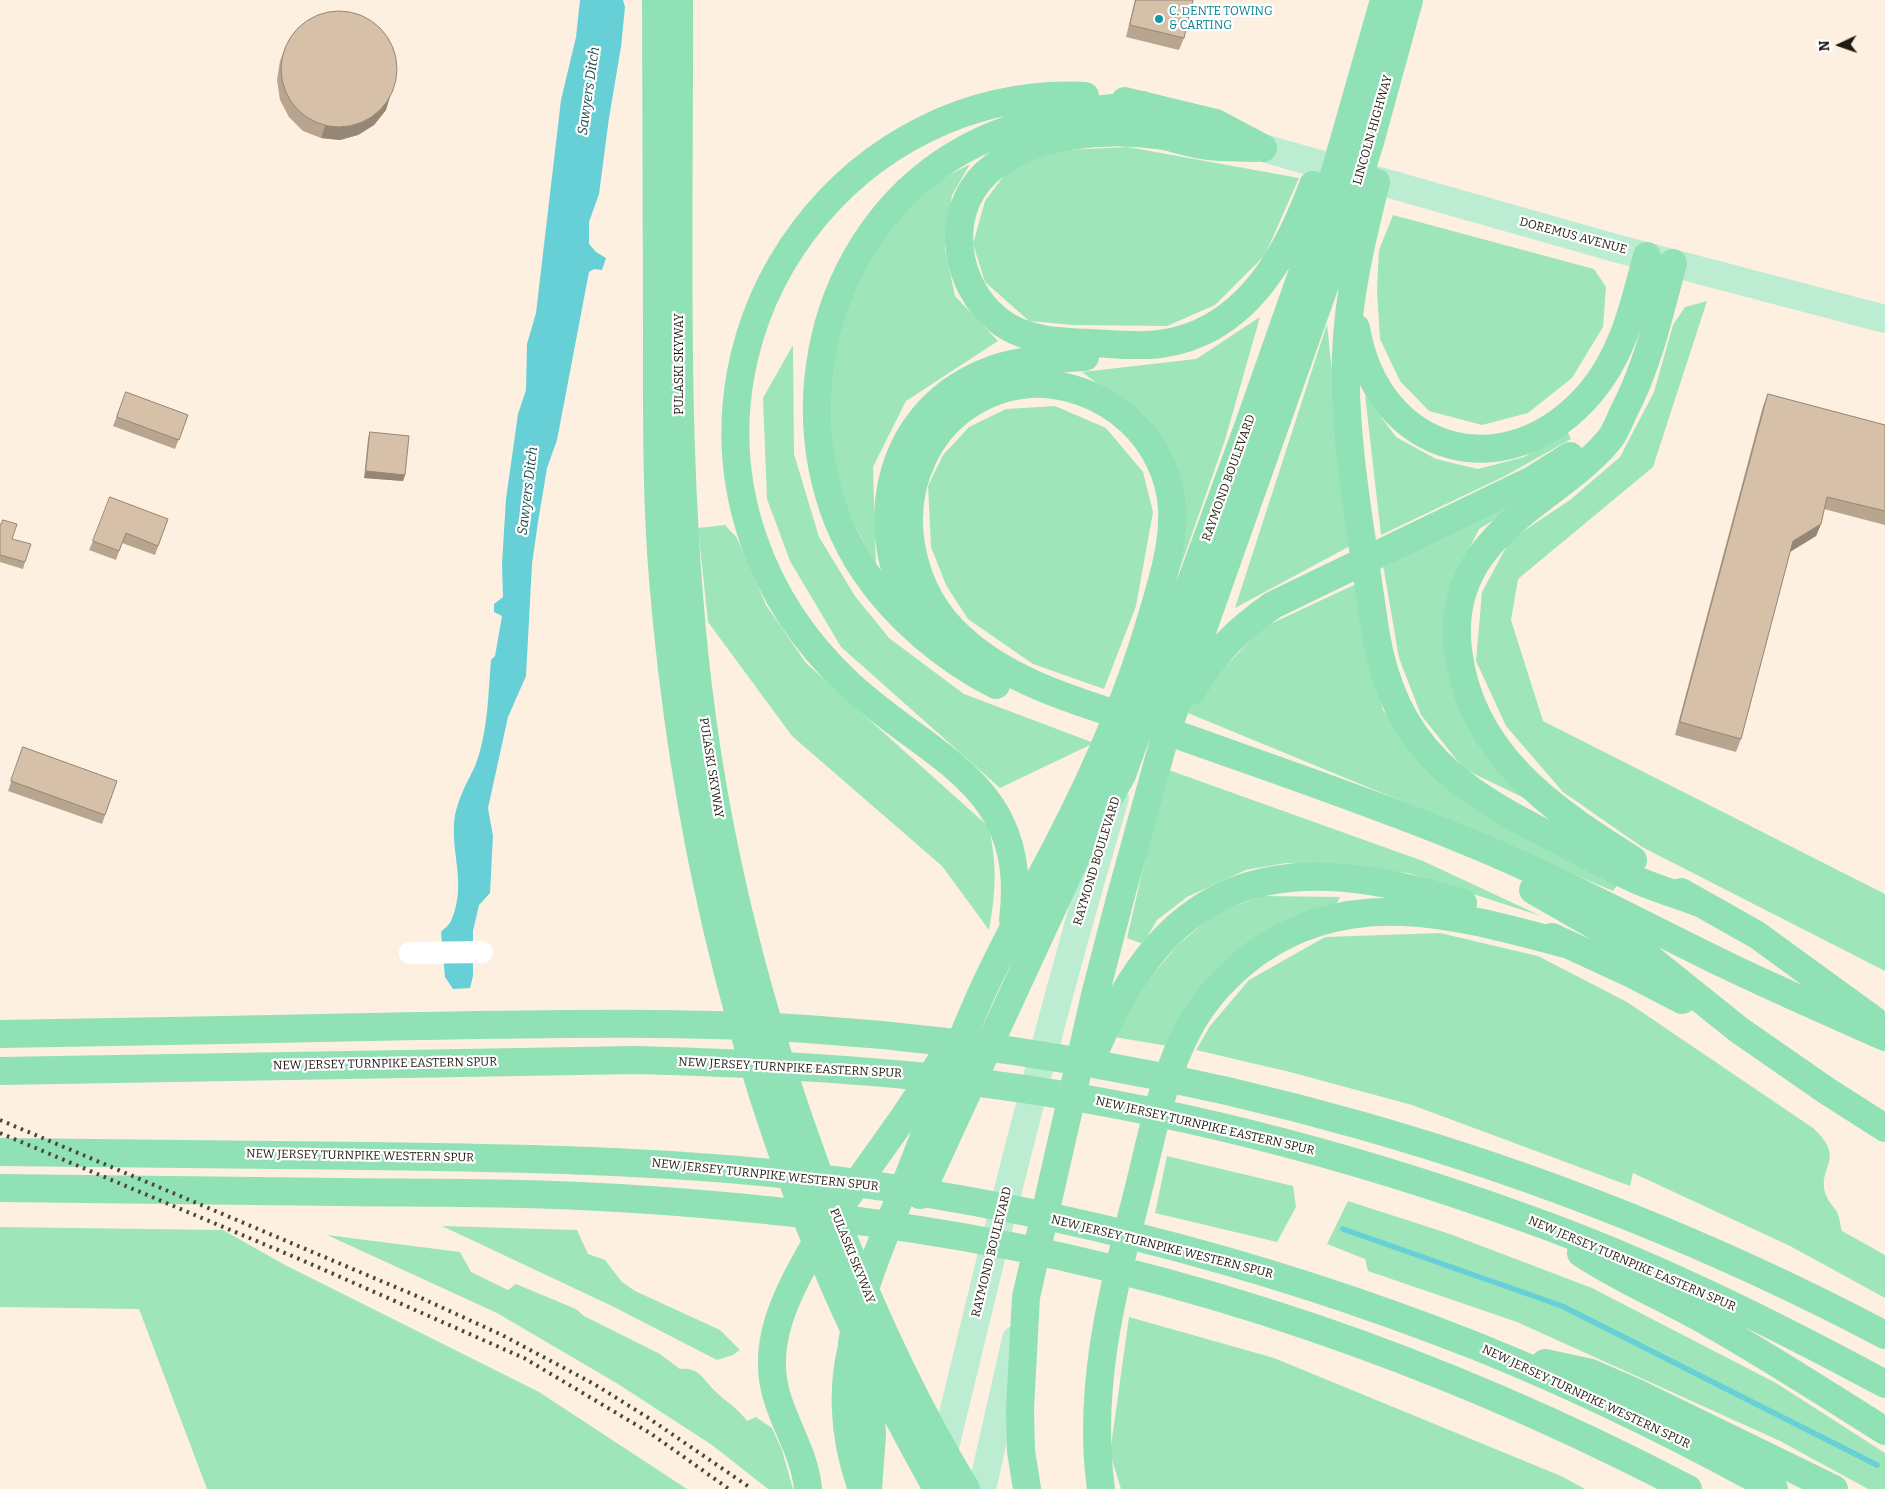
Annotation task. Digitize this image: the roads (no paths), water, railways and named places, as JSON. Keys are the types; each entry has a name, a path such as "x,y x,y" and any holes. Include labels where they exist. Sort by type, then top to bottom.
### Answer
{"highway":[{"name":"PULASKI SKYWAY","path":"656,0 658,509 669,649 687,786 715,923 751,1059 793,1183 858,1348 936,1489"},
{"name":"PULASKI SKYWAY","path":"679,0 682,487 698,688 714,793 735,894 760,993 790,1093 818,1173 861,1283 906,1380 966,1489"},
{"name":"LINCOLN HIGHWAY","path":"1324,252 1368,60 1400,3"},
{"name":"LINCOLN HIGHWAY","path":"1324,252 1400,3"},
{"path":"1012,934 1016,896 1013,854 1004,827 989,802 959,770 868,700 835,670 792,618 769,577 752,535 741,494 736,450 739,386 746,348 755,320 771,282 791,247 831,196 876,158 926,127 965,113 1002,104 1073,96 1103,97 1216,123 1262,148"},
{"path":"1143,105 1090,110 1039,119 980,141 941,164 899,201 854,260 832,309 822,344 816,401 819,448 830,498 845,536 865,571 889,604 961,664 993,683 1072,706 1487,850 1594,899 1767,984 1885,1037"},
{"path":"1143,346 1051,340 1021,333 996,319 974,293 966,278 961,262 960,230 968,200 976,185 985,174 1008,157 1037,145 1070,136 1106,132 1144,133 1208,146 1262,148"},
{"path":"933,642 917,619 904,593 889,544 887,525 890,489 901,453 922,421 947,395 984,372 1017,363 1087,357 1187,339 1227,318 1260,286 1324,252 1352,302 1363,358 1377,389 1395,413 1414,429 1433,440 1474,448 1503,446 1517,443 1544,431 1568,414 1591,392 1609,367 1622,342 1646,256"},
{"name":"RAYMOND BOULEVARD","path":"1026,1297 1065,1123 1120,899 1166,733 1324,252"},
{"name":"RAYMOND BOULEVARD","path":"1122,775 1324,252"},
{"path":"1674,263 1645,366 1610,439 1508,528 1481,557 1466,585 1459,606 1458,651 1464,684 1477,716 1497,748 1525,782 1567,817 1697,902 1763,939 1885,1029"},
{"path":"1352,302 1346,353 1346,398 1356,487 1375,630 1386,679 1399,711 1421,745 1447,773 1479,797 1521,822 1639,881 1697,902"},
{"path":"868,1489 872,1434 855,1324 869,1276 976,1006 1080,799 1123,703 1154,610 1167,557 1172,515 1170,492 1156,456 1134,424 1114,408 1083,392 1059,386 1026,384 1004,388 983,396 964,408 944,426 928,448 915,476 909,508 914,558 932,605 966,643 1004,670 1072,706"},
{"path":"1166,733 1215,655 1246,623 1288,596 1549,471 1589,441 1629,401"},
{"path":"1213,756 1418,839 1526,886 1564,906 1643,953 1739,1030 1827,1091 1885,1128"},
{"path":"862,1489 851,1452 846,1417 846,1370 858,1348 1077,855 1122,775"},
{"path":"1065,1123 1101,1037 1127,989 1158,946 1170,932 1199,909 1243,886 1274,879 1309,877 1346,878 1387,884 1432,894 1501,915 1632,974 1739,1030"},
{"path":"1101,1489 1097,1448 1098,1396 1103,1343 1117,1278 1162,1099 1174,1061 1194,1019 1218,985 1248,959 1281,938 1314,924 1365,912 1402,911 1444,914 1569,945"},
{"path":"808,1489 803,1458 782,1413 775,1389 772,1356 776,1329 783,1306 827,1225 904,1117 976,1006"},
{"path":"0,1034 520,1025 750,1026 861,1034 984,1047 1102,1065 1215,1088 1402,1137 1584,1200 1713,1252 1885,1335"},
{"name":"NEW JERSEY TURNPIKE EASTERN SPUR","path":"0,1071 575,1060 740,1063 849,1069 990,1084 1117,1105 1206,1124 1398,1175 1530,1219 1712,1296 1885,1384"},
{"name":"NEW JERSEY TURNPIKE WESTERN SPUR","path":"0,1152 528,1158 708,1168 800,1176 932,1195 1029,1214 1179,1249 1298,1283 1479,1347 1638,1418 1774,1489"},
{"path":"0,1188 526,1194 712,1205 918,1229 1063,1258 1169,1284 1286,1319 1410,1362 1571,1431 1688,1489"},
{"path":"1530,1219 1615,1275 1729,1334 1885,1431"},
{"path":"1026,1297 1020,1409 1021,1451 1027,1489"},
{"path":"1479,1347 1591,1373 1723,1434 1834,1489"}],"main road":[{"name":"DOREMUS AVENUE","path":"1262,148 1646,256 1885,319"},
{"name":"RAYMOND BOULEVARD","path":"936,1489 1039,1066 1072,943 1122,775"},
{"name":"RAYMOND BOULEVARD","path":"982,1489 1026,1297"}],"street":[{"path":"410,953 482,952"}],"water":[{"name":"Sawyers Ditch","path":"580,0 623,0 625,7 621,47 599,194 589,222 589,244 596,252 606,258 602,270 594,269 589,272 557,440 547,468 532,564 526,676 508,717 488,808 493,836 490,893 479,905 473,931 473,976 470,988 453,989 445,977 441,932 451,921 458,893 454,841 455,815 461,796 475,766 485,727 491,660 495,656 502,616 494,612 494,604 503,597 502,564 506,499 518,414 526,390 527,344 536,313 561,100 576,37"}],"waterway":[{"path":"1343,1229 1562,1306 1877,1465"}],"railway":[{"path":"0,1120 419,1297 502,1335 594,1384 647,1417 752,1489"},
{"path":"0,1133 304,1261 524,1358 650,1433 729,1489"}],"place":[{"name":"C. DENTE TOWING & CARTING","path":"1159,19"}]}
